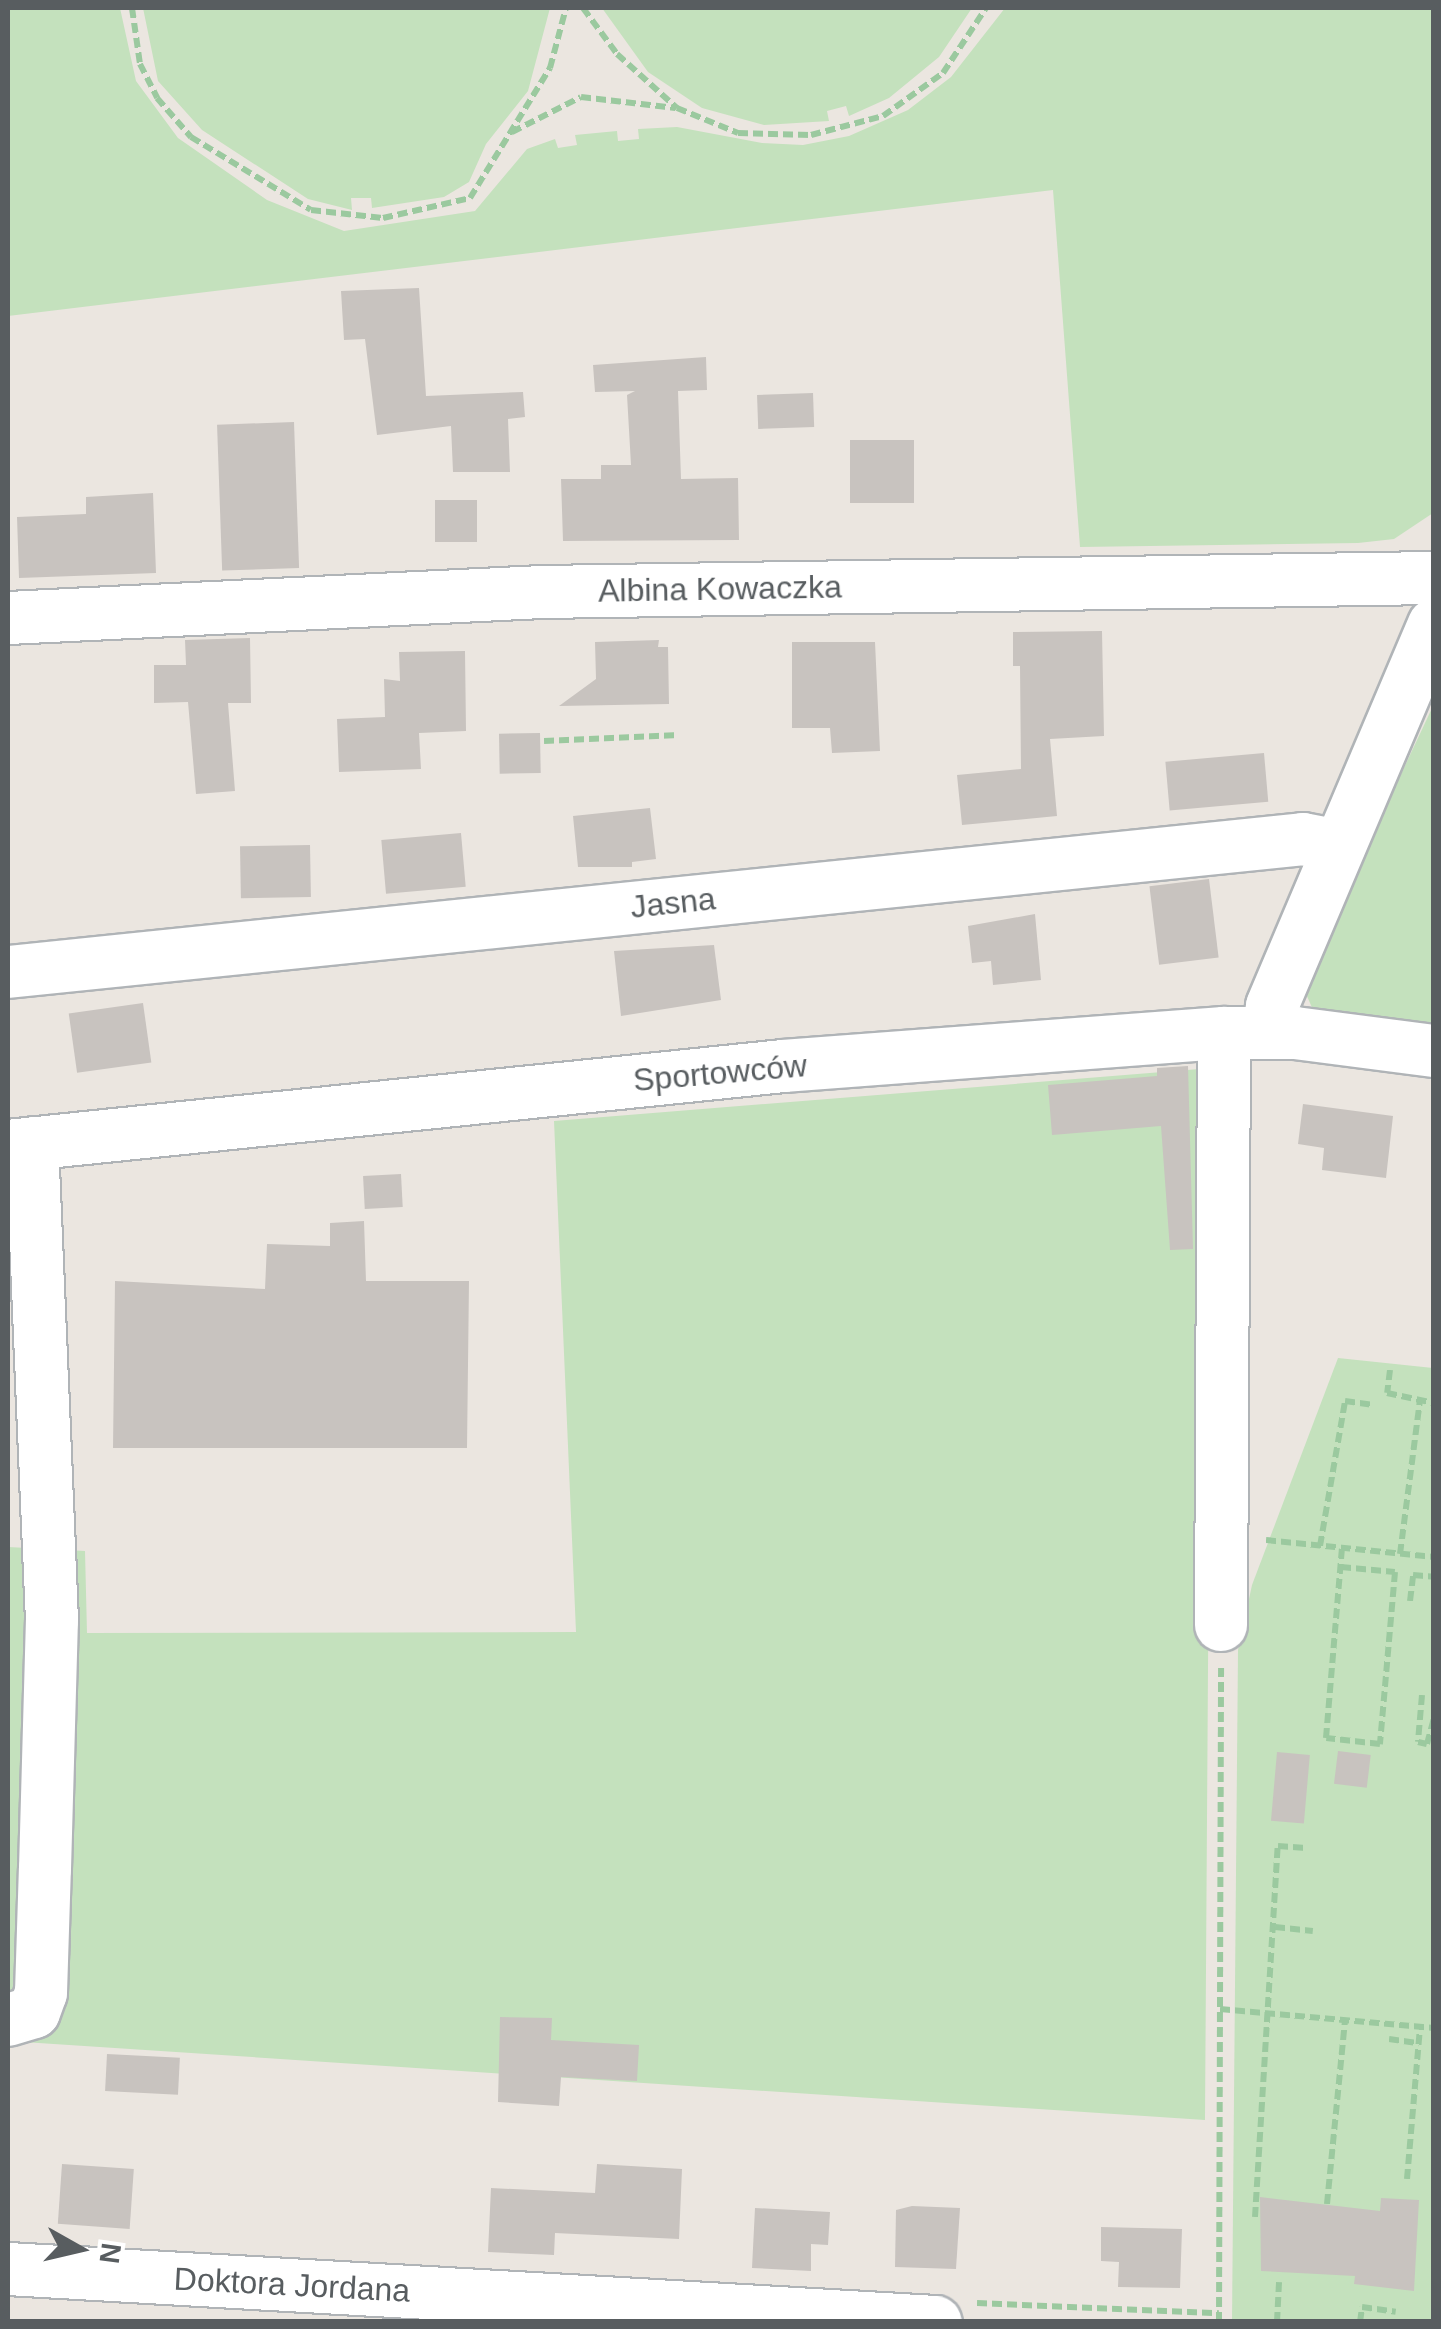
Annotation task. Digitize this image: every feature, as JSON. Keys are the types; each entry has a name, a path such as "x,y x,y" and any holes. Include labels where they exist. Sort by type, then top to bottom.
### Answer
{"street":[{"name":"Albina Kowaczka","path":"8,618 542,592 1434,578"},
{"path":"1221,1625 1222,1524 1246,1033 1272,1006 1434,624"},
{"name":"Jasna","path":"8,972 1304,838 1338,846"},
{"name":"Sportowców","path":"20,1145 763,1068 1246,1033 1434,1050"},
{"path":"8,2020 34,2012 40,1993 52,1621 20,1145"},
{"name":"Doktora Jordana","path":"8,2269 935,2322"}],"path":[{"path":"132,8 140,64 157,98 191,137 311,210 383,218 470,198 550,68 566,8"},
{"path":"583,8 617,54 676,108"},
{"path":"512,132 581,97 676,108 738,133 811,135 883,116 943,73 987,9"},
{"path":"544,742 679,735"},
{"path":"1390,1370 1388,1392 1434,1402"},
{"path":"1400,1554 1420,1399"},
{"path":"1320,1546 1345,1401 1374,1405"},
{"path":"1222,1524 1269,1541 1434,1557"},
{"path":"1341,1567 1395,1572 1380,1744 1326,1738 1342,1548"},
{"path":"1410,1601 1413,1575 1434,1577"},
{"path":"1219,2322 1221,1625"},
{"path":"1422,1695 1418,1742 1427,1744 1434,1718"},
{"path":"1255,2217 1278,1846 1306,1848"},
{"path":"1274,1928 1313,1932"},
{"path":"1220,2009 1434,2028"},
{"path":"1327,2204 1344,2020"},
{"path":"1407,2179 1420,2027"},
{"path":"1389,2039 1419,2043"},
{"path":"1277,2322 1279,2282"},
{"path":"1360,2322 1362,2307 1396,2312"}],"green space":[{"path":"8,8 120,8 136,81 178,138 267,200 344,231 475,211 527,149 555,139 558,148 577,145 575,135 617,131 618,141 639,139 638,129 677,127 762,143 803,145 849,136 908,110 951,77 1005,8 1433,8 1433,513 1394,539 1358,543 1080,547 1053,190 8,316"},
{"path":"143,8 550,8 528,91 486,144 469,182 444,197 372,208 371,198 351,198 352,210 308,199 202,130 158,81"},
{"path":"602,8 972,8 939,57 889,98 849,116 846,106 827,111 829,121 764,125 702,108 648,72"},
{"path":"1433,706 1433,1033 1314,1012 1302,985"},
{"path":"1212,1068 1205,2120 8,2041 8,1547 85,1551 87,1633 576,1632 554,1121"},
{"path":"1338,1358 1433,1368 1433,2321 1232,2322 1238,1650 1252,1585"}],"building":[{"path":"419,288 426,396 523,392 525,417 508,419 510,472 453,472 451,426 377,435 365,339 344,340 341,291"},
{"path":"706,357 707,390 678,391 681,479 738,478 739,540 563,541 561,479 601,479 601,465 631,465 627,395 635,391 595,392 593,365"},
{"path":"813,393 814,427 758,429 757,395"},
{"path":"294,422 299,568 222,571 217,425"},
{"path":"850,440 914,440 914,503 850,503"},
{"path":"153,493 156,573 19,578 17,517 86,514 86,497"},
{"path":"435,500 477,500 477,542 435,542"},
{"path":"1102,631 1104,736 1050,739 1057,816 962,825 957,775 1021,769 1020,666 1013,666 1013,632"},
{"path":"250,638 251,703 228,703 235,791 196,794 188,702 154,703 154,665 186,665 185,640"},
{"path":"659,640 658,647 668,647 669,704 559,706 596,679 595,642"},
{"path":"792,642 875,642 880,751 832,753 830,728 792,728"},
{"path":"465,651 466,731 419,733 421,769 339,772 337,719 385,717 384,679 400,681 399,652"},
{"path":"540,733 541,773 500,774 499,734"},
{"path":"1264,753 1268,802 1170,810 1165,762"},
{"path":"650,808 656,859 632,862 632,867 578,867 573,816"},
{"path":"461,833 466,887 386,894 381,840"},
{"path":"310,845 311,897 241,898 240,846"},
{"path":"1209,879 1219,957 1159,965 1149,886"},
{"path":"1035,914 1041,980 993,985 991,961 972,963 968,926"},
{"path":"714,945 721,1000 621,1016 614,951"},
{"path":"143,1003 151,1062 77,1073 69,1013"},
{"path":"1188,1066 1193,1249 1170,1250 1161,1126 1052,1135 1048,1085 1157,1076 1157,1068"},
{"path":"1303,1104 1393,1116 1386,1178 1322,1170 1324,1148 1298,1144"},
{"path":"401,1174 403,1207 365,1209 363,1176"},
{"path":"364,1221 366,1281 469,1281 467,1448 113,1448 115,1281 265,1289 267,1244 330,1246 330,1223"},
{"path":"1338,1751 1371,1755 1367,1788 1334,1784"},
{"path":"1277,1752 1310,1755 1304,1824 1271,1821"},
{"path":"500,2017 552,2018 551,2040 639,2045 637,2081 561,2077 559,2106 498,2102"},
{"path":"107,2054 180,2058 178,2095 105,2091"},
{"path":"62,2164 134,2169 130,2229 58,2224"},
{"path":"597,2164 682,2169 679,2239 555,2233 554,2255 488,2252 491,2188 595,2193"},
{"path":"1260,2197 1380,2211 1381,2198 1419,2200 1414,2291 1354,2284 1355,2276 1261,2271"},
{"path":"912,2206 960,2208 956,2269 895,2267 896,2210"},
{"path":"755,2208 830,2212 828,2245 811,2244 811,2271 752,2268"},
{"path":"1101,2227 1182,2229 1180,2288 1118,2287 1119,2262 1101,2261"}]}
